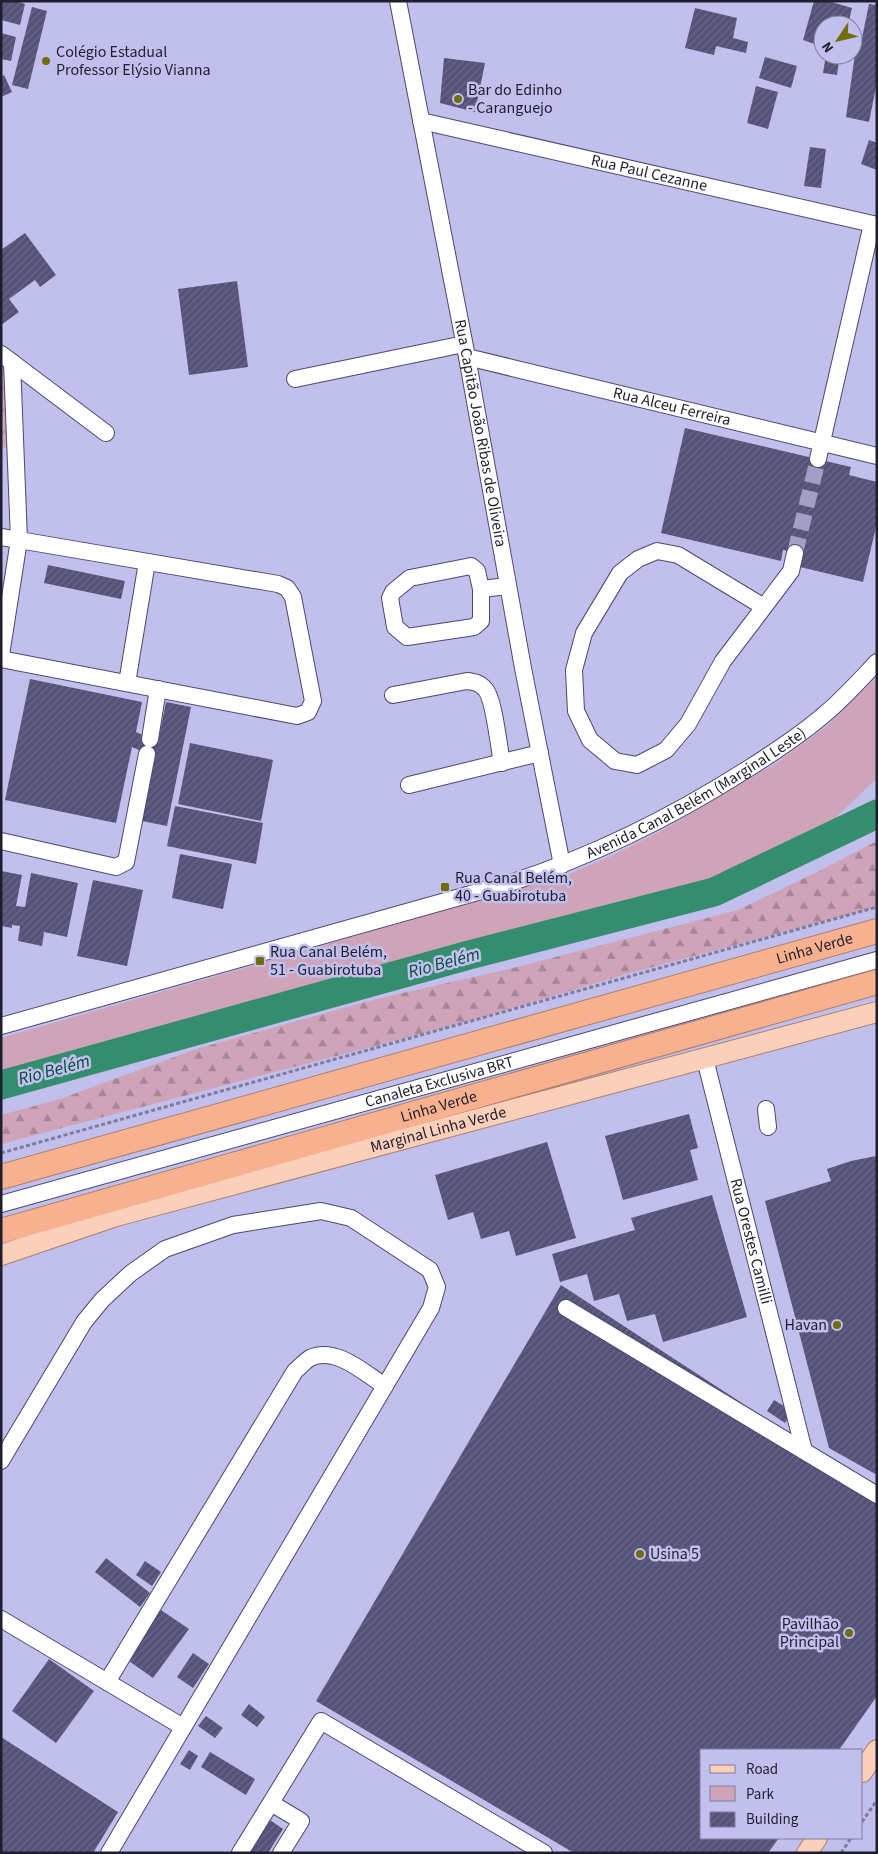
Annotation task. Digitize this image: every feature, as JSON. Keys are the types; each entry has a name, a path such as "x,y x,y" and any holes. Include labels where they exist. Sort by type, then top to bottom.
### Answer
{"highway":[{"name":"Linha Verde","path":"1,1177 877,931"},
{"name":"Linha Verde","path":"1,1231 877,982"}],"main road":[{"name":"Marginal Linha Verde","path":"1,1255 116,1216 877,1012"},
{"path":"863,1771 877,1750"},
{"path":"806,1853 816,1839"}],"street":[{"name":"Rua Capitão João Ribas de Oliveira","path":"398,1 466,350 508,586 562,865"},
{"name":"Rua Paul Cezanne","path":"421,121 874,225"},
{"path":"818,459 874,225"},
{"name":"Rua Alceu Ferreira","path":"295,378 466,350 877,456"},
{"path":"6,358 106,433"},
{"path":"1,655 19,540 6,358"},
{"path":"1,537 278,584 287,588 293,597 313,701 308,712 297,716 1,659"},
{"path":"764,607 678,555 657,551 638,559 620,573 584,633 574,670 576,711 590,740 615,761 637,765 666,750 688,724 723,661 764,607 791,570 795,553"},
{"path":"127,683 147,562"},
{"path":"470,566 477,571 481,589 481,621 474,627 407,637 395,627 390,598 393,592 410,578 470,566"},
{"path":"481,589 508,586"},
{"name":"Avenida Canal Belém (Marginal Leste)","path":"1,1026 510,883 562,865 649,825 696,800 766,758 826,714 877,662"},
{"path":"393,695 467,681 479,683 487,690 491,702 502,763"},
{"path":"1,841 116,867 126,862 158,690"},
{"path":"409,785 540,753"},
{"name":"Canaleta Exclusiva BRT","path":"1,1204 877,960"},
{"name":"Rua Orestes Camilli","path":"705,1058 804,1451"},
{"path":"766,1108 768,1127"},
{"path":"1,1461 84,1322 102,1300 131,1273 165,1249 233,1225 321,1211 351,1218 430,1270 437,1287 431,1308 109,1853"},
{"path":"566,1308 877,1495"},
{"path":"107,1682 295,1371 310,1358 328,1354 344,1360 385,1386"},
{"path":"1,1619 183,1727"},
{"path":"240,1853 321,1721 544,1853"},
{"path":"270,1802 301,1821 281,1853"}],"path":[{"path":"1,1153 877,907"},
{"path":"863,1821 877,1800"},
{"path":"841,1853 850,1839"}],"green space":[{"path":"1,362 3,363 10,447 1,448"},
{"path":"877,677 877,778 827,826 713,884 1,1077 1,1038 533,885 569,874 609,857 659,832 775,764 827,726"},
{"path":"877,841 877,907 627,974 462,1023 1,1144 1,1115 60,1099 196,1049 376,999 513,968 738,910"}],"building":[{"path":"1,1 15,1 25,4 20,25 1,20"},
{"path":"814,1 828,1 852,8 850,15 813,15 813,44 803,40"},
{"path":"869,4 877,5 877,82 869,122 846,117 853,65 863,65 863,33"},
{"path":"32,7 47,11 28,89 12,85"},
{"path":"695,8 737,18 733,38 748,42 746,53 716,46 714,55 685,48"},
{"path":"1,33 16,37 11,61 1,59"},
{"path":"765,57 797,66 791,88 759,78"},
{"name":"Bar do Edinho - Caranguejo","path":"444,58 485,63 475,112 440,103"},
{"path":"824,65 838,65 837,75 823,73"},
{"path":"4,75 12,92 1,97 1,77"},
{"path":"756,86 778,92 768,129 747,123"},
{"path":"869,140 877,143 877,170 861,164"},
{"path":"810,147 826,149 821,188 804,186"},
{"path":"25,233 56,275 40,287 35,280 9,299 19,312 1,325 1,250"},
{"path":"237,281 248,367 189,375 178,289"},
{"path":"685,428 851,467 849,475 877,482 877,523 863,582 800,567 803,555 783,550 781,561 661,533"},
{"path":"48,565 125,581 121,599 44,583"},
{"path":"30,679 142,702 136,732 158,742 166,702 191,707 167,826 142,821 155,757 132,747 116,823 5,800"},
{"path":"190,743 273,760 261,821 178,804"},
{"path":"175,806 263,823 256,864 167,846"},
{"path":"180,854 232,864 223,909 172,898"},
{"path":"1,871 22,875 16,906 25,907 31,873 78,883 67,937 44,932 42,946 18,941 20,926 12,925 12,928 1,926"},
{"path":"93,880 143,890 127,966 77,956"},
{"path":"689,1114 698,1148 690,1150 698,1180 623,1200 605,1136"},
{"path":"547,1142 576,1238 516,1256 509,1231 481,1239 473,1212 448,1220 435,1175"},
{"name":"Havan","path":"876,1156 877,1475 829,1448 765,1201 831,1181 827,1169 851,1161"},
{"path":"712,1195 747,1317 663,1342 655,1314 627,1321 619,1294 594,1301 587,1274 560,1282 552,1254 635,1230 631,1218"},
{"name":"Usina 5","path":"561,1285 877,1489 877,1696 840,1749 700,1749 700,1839 778,1839 768,1853 574,1853 316,1701"},
{"path":"774,1400 792,1411 785,1423 767,1411"},
{"path":"106,1558 150,1593 140,1607 95,1572"},
{"path":"145,1561 161,1572 152,1586 136,1575"},
{"path":"161,1610 189,1629 153,1678 126,1659"},
{"path":"193,1653 209,1664 193,1688 177,1677"},
{"path":"49,1659 94,1691 56,1743 12,1711"},
{"path":"249,1704 265,1717 257,1727 241,1715"},
{"path":"206,1716 223,1728 215,1738 198,1726"},
{"path":"1,1737 118,1812 93,1853 1,1853"},
{"path":"189,1750 198,1756 190,1770 180,1764"},
{"path":"210,1752 255,1779 246,1795 201,1767"},
{"path":"270,1820 283,1829 268,1853 250,1853"}],"waterway":[{"name":"Rio Belém","path":"1,1085 469,955 714,892 877,814"}],"tunnel":[{"path":"795,553 818,459"}],"place":[{"name":"Colégio Estadual Professor Elýsio Vianna","path":"46,61"},
{"name":"Bar do Edinho - Caranguejo","path":"458,99"},
{"name":"Rua Canal Belém, 40 - Guabirotuba","path":"445,887"},
{"name":"Rua Canal Belém, 51 - Guabirotuba","path":"260,961"},
{"name":"Havan","path":"837,1325"},
{"name":"Usina 5","path":"640,1554"},
{"name":"Pavilhão Principal","path":"849,1633"}]}
